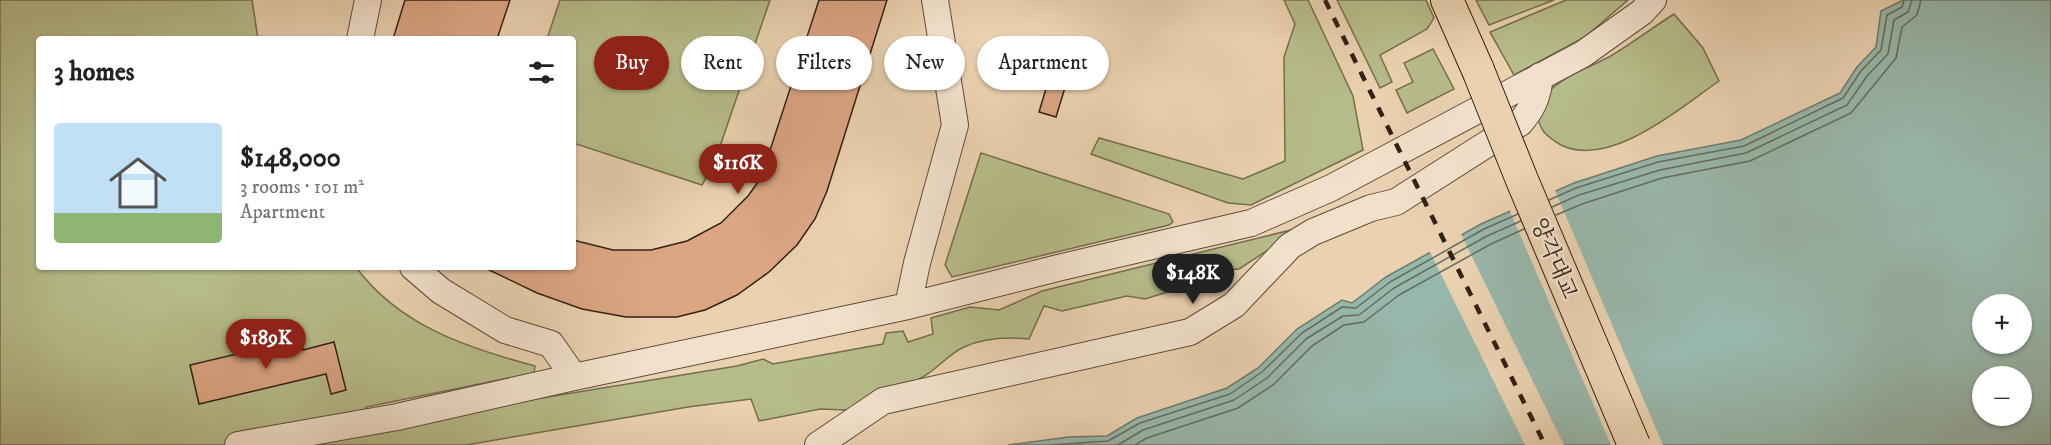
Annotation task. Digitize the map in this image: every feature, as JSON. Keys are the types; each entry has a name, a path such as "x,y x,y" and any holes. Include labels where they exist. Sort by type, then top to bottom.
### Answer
{"main road":[{"name":"양각대교","path":"1447,0 1634,445"}],"street":[{"path":"361,36 368,0"},
{"path":"908,306 917,263 955,125 935,0"},
{"path":"238,445 397,417 908,306 1251,223 1332,188 1583,54 1642,12 1653,0"},
{"path":"818,445 882,400 1190,332 1234,305 1297,241 1371,208 1396,202 1520,123 1531,111 1538,96 1540,76"},
{"path":"416,270 441,291 505,330 551,344 574,377"}],"green space":[{"path":"0,0 252,0 258,36 36,36 36,270 359,270 393,305 436,332 485,351 535,366 534,373 366,407 371,429 486,407 737,366 763,359 773,364 883,344 886,333 903,331 908,342 933,334 931,318 970,307 999,310 1042,291 1291,230 1291,235 1239,269 1204,272 1174,290 1145,299 1127,296 1062,311 1044,306 1029,339 996,339 972,344 958,350 919,379 918,387 847,410 820,409 759,421 751,399 688,407 466,445 0,445"},
{"path":"560,0 770,0 758,36 681,36 681,90 739,90 715,161 702,185 576,144 576,36 548,36"},
{"path":"1284,0 1308,0 1353,96 1363,150 1251,205 1228,203 1091,154 1099,138 1243,179 1285,161 1284,57 1295,24"},
{"path":"1337,0 1426,0 1434,18 1427,29 1380,55 1392,82 1380,88"},
{"path":"1476,0 1554,0 1489,25"},
{"path":"1566,0 1628,0 1585,37 1514,75 1490,32"},
{"path":"1674,14 1703,48 1719,81 1644,132 1601,149 1580,150 1561,145 1544,133 1539,123 1538,110 1546,94 1568,77 1609,57"},
{"path":"1433,49 1454,89 1407,113 1396,90 1413,82 1404,63"},
{"path":"981,153 1169,214 1173,222 1169,225 952,277 945,265"}],"water":[{"path":"1903,0 2051,0 2051,445 1008,445 1069,437 1107,436 1137,418 1227,388 1258,368 1297,329 1342,300 1352,303 1386,277 1481,224 1574,183 1657,156 1741,140 1840,93 1857,67 1876,47 1881,11"}],"pier":[{"path":"1554,188 1663,445 1611,445 1514,221 1509,208"},
{"path":"1460,232 1564,445 1525,445 1429,250"}],"building":[{"path":"405,0 510,0 498,36 394,36"},
{"path":"819,0 887,0 872,48 872,36 807,36"},
{"path":"790,90 859,90 827,191 815,219 797,245 769,272 737,295 705,310 677,317 626,317 582,309 537,293 489,270 576,270 576,241 613,250 651,250 687,241 721,223 748,196 761,178"},
{"path":"1046,90 1064,90 1056,117 1039,112"},
{"path":"301,339 303,350 334,342 346,390 331,394 326,374 199,404 190,365"}],"railway":[{"path":"1325,0 1545,445"}]}
